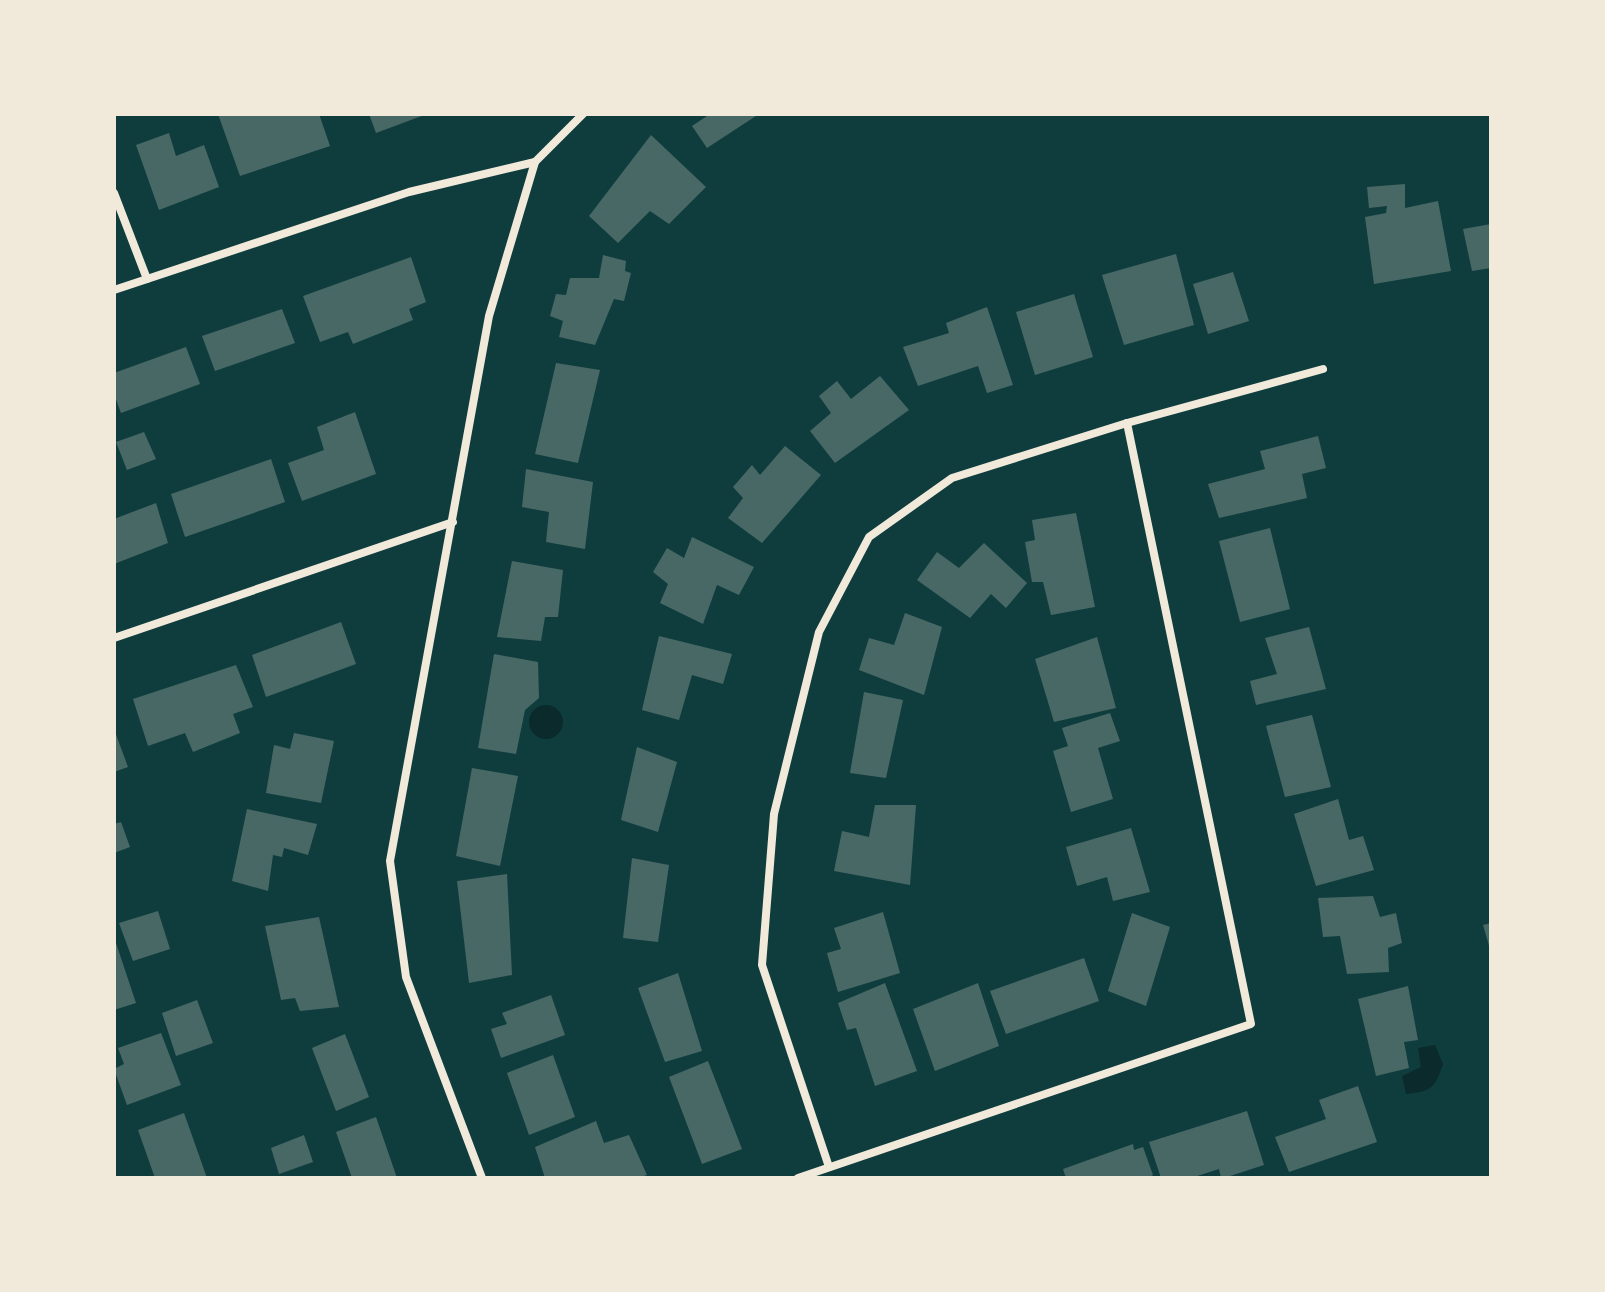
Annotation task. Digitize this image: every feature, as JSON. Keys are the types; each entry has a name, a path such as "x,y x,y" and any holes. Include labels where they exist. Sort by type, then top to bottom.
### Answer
{"street":[{"path":"482,1178 406,977 390,861 489,316 535,162 583,114"},
{"path":"114,290 409,192 535,162"},
{"path":"114,193 147,279"},
{"path":"829,1167 762,965 774,814 819,632 869,537 952,478 1127,423 1323,369"},
{"path":"798,1178 1251,1024 1127,423"},
{"path":"114,638 453,522"}],"water":[{"path":"546,705 558,710 563,722 558,734 546,739 534,734 529,722 534,710"},
{"path":"1435,1045 1443,1064 1438,1078 1427,1090 1406,1094 1402,1076 1421,1067 1418,1048"}],"building":[{"path":"218,114 319,114 330,146 240,176"},
{"path":"369,114 427,114 376,133"},
{"path":"710,114 759,114 707,148 692,126"},
{"path":"169,133 176,156 204,145 219,187 159,210 136,145"},
{"path":"651,135 706,187 669,224 650,211 618,243 589,216"},
{"path":"1405,184 1405,208 1438,201 1451,271 1374,284 1365,217 1386,213 1387,206 1369,208 1367,187"},
{"path":"1491,224 1491,268 1472,271 1463,229"},
{"path":"1176,254 1194,325 1124,345 1102,275"},
{"path":"603,255 626,261 625,271 631,273 624,301 614,299 595,345 559,337 563,321 550,316 556,294 566,295 570,278 599,278"},
{"path":"411,257 426,302 409,309 413,320 353,344 348,332 320,342 303,296"},
{"path":"1233,272 1249,321 1208,334 1193,284"},
{"path":"1074,294 1093,357 1035,375 1016,312"},
{"path":"987,307 1013,385 987,393 978,366 918,386 903,347 949,333 946,323"},
{"path":"282,309 295,343 215,371 202,336"},
{"path":"186,347 200,384 121,413 114,394 114,373"},
{"path":"556,363 600,370 578,463 535,454"},
{"path":"880,376 909,410 835,463 810,431 831,413 819,396 837,381 851,399"},
{"path":"355,412 376,474 302,501 288,463 324,450 317,427"},
{"path":"144,432 156,459 127,470 116,442"},
{"path":"1318,436 1326,468 1302,474 1307,498 1219,518 1208,484 1265,469 1260,451"},
{"path":"785,446 821,475 762,543 728,518 743,498 733,487 752,465 760,475"},
{"path":"271,459 285,502 185,537 171,494"},
{"path":"526,469 593,482 585,549 546,542 549,512 522,507"},
{"path":"156,503 168,543 114,564 114,519"},
{"path":"1076,513 1095,607 1051,615 1043,582 1032,582 1025,542 1035,540 1032,520"},
{"path":"1270,528 1290,609 1240,622 1219,541"},
{"path":"692,537 754,567 739,595 717,585 703,624 660,603 668,584 653,572 667,548 684,558"},
{"path":"984,543 1027,583 1006,608 991,594 970,618 917,580 937,552 959,568"},
{"path":"512,561 563,570 558,617 545,617 541,641 497,637"},
{"path":"905,613 942,627 924,695 859,670 869,638 894,645"},
{"path":"341,622 356,664 266,697 252,655"},
{"path":"1309,627 1326,689 1256,705 1250,681 1277,674 1265,638"},
{"path":"659,636 732,654 723,684 692,675 679,720 642,710"},
{"path":"1097,637 1116,708 1054,722 1035,659"},
{"path":"494,654 538,662 539,698 525,710 516,754 478,748"},
{"path":"236,665 253,707 233,714 240,733 193,752 185,733 148,746 133,699"},
{"path":"864,692 903,700 886,778 850,773"},
{"path":"1110,713 1120,741 1098,748 1113,799 1071,812 1053,751 1068,746 1062,728"},
{"path":"1312,715 1331,787 1285,797 1266,726"},
{"path":"114,729 128,767 114,772"},
{"path":"294,733 334,741 321,803 266,793 274,745 290,749"},
{"path":"637,747 677,762 658,832 621,820"},
{"path":"472,768 518,776 500,866 456,856"},
{"path":"1338,799 1349,840 1363,836 1374,870 1316,886 1294,814"},
{"path":"875,805 916,805 910,885 834,871 842,831 869,837"},
{"path":"247,809 317,824 308,855 284,848 282,857 273,855 268,891 232,881"},
{"path":"121,822 130,847 114,853 114,824"},
{"path":"1131,828 1150,892 1113,901 1107,877 1077,886 1066,847"},
{"path":"632,858 669,865 658,942 623,938"},
{"path":"507,874 512,975 469,983 457,881"},
{"path":"1373,896 1380,917 1396,913 1402,943 1388,948 1389,972 1347,974 1340,936 1323,937 1318,898"},
{"path":"158,911 170,949 133,961 119,923"},
{"path":"883,912 900,973 838,992 827,953 841,949 834,928"},
{"path":"1132,913 1170,927 1146,1006 1108,991"},
{"path":"319,917 339,1007 300,1011 295,998 281,1000 265,926"},
{"path":"1491,923 1491,949 1490,949 1483,925"},
{"path":"114,944 136,1003 114,1010"},
{"path":"1084,958 1099,1001 1006,1034 990,991"},
{"path":"678,973 702,1051 665,1062 638,988"},
{"path":"885,983 917,1071 875,1086 856,1028 847,1030 838,1003"},
{"path":"978,983 999,1046 935,1071 913,1009"},
{"path":"1408,986 1418,1040 1404,1042 1409,1068 1376,1076 1358,999"},
{"path":"551,995 565,1035 501,1058 491,1029 507,1024 502,1013"},
{"path":"197,1000 213,1043 176,1056 162,1013"},
{"path":"161,1033 181,1085 127,1105 114,1069 124,1064 118,1048"},
{"path":"345,1034 369,1097 336,1111 312,1048"},
{"path":"553,1055 575,1117 529,1135 507,1073"},
{"path":"708,1061 742,1149 702,1164 669,1077"},
{"path":"1358,1086 1377,1142 1289,1172 1275,1137 1326,1119 1319,1100"},
{"path":"1247,1111 1264,1165 1224,1178 1221,1178 1219,1169 1191,1178 1161,1178 1149,1142"},
{"path":"184,1113 207,1178 155,1178 138,1130"},
{"path":"376,1117 397,1178 352,1178 336,1132"},
{"path":"596,1121 604,1143 629,1135 647,1175 638,1178 545,1178 535,1147"},
{"path":"304,1135 313,1162 279,1174 271,1148"},
{"path":"1133,1144 1134,1150 1143,1147 1153,1175 1148,1178 1066,1178 1063,1169"}]}
